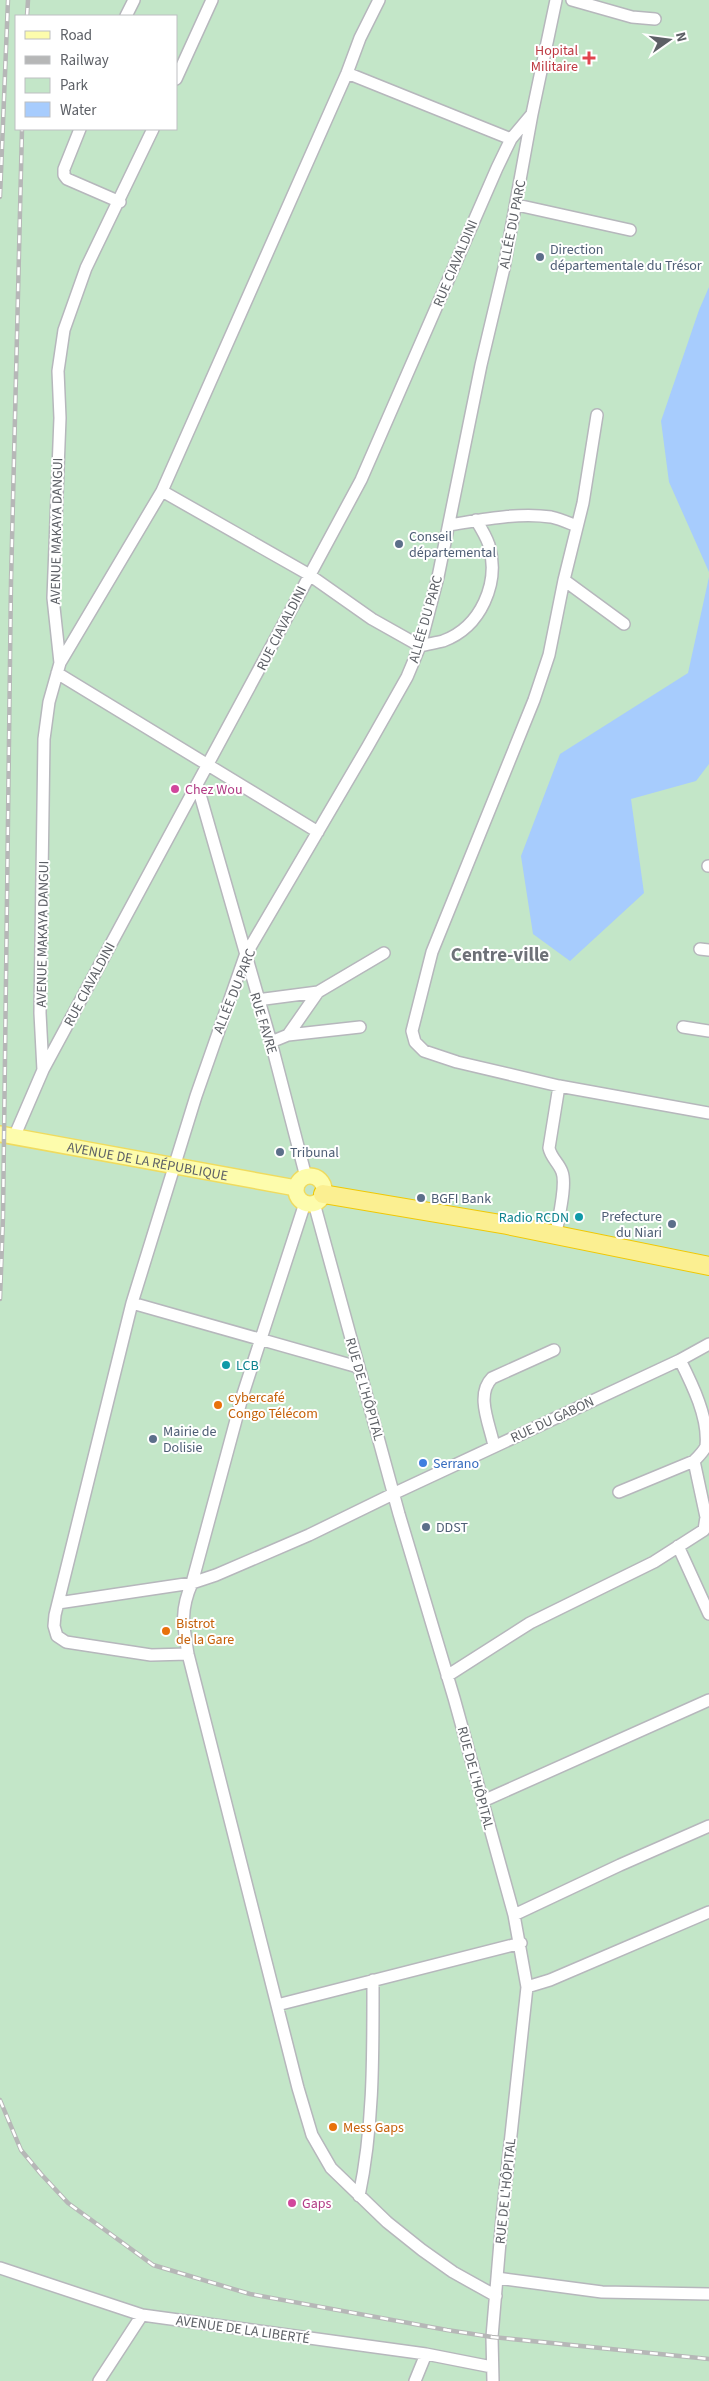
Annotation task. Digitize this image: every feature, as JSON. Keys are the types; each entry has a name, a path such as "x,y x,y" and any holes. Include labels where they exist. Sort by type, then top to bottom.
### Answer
{"highway":[{"path":"314,1200 556,1234 709,1266"}],"main road":[{"name":"AVENUE DE LA RÉPUBLIQUE","path":"8,1135 173,1166 301,1182"},
{"path":"318,1178 324,1188 314,1200 298,1197 301,1182 318,1178"}],"street":[{"path":"126,15 134,0"},
{"path":"178,73 212,0"},
{"path":"318,832 206,764 58,668 162,491 347,73 360,38 379,0"},
{"name":"ALLÉE DU PARC","path":"188,1654 151,1655 66,1642 57,1636 54,1626 58,1603 132,1304 173,1166 214,1040 245,956 407,677 420,646 449,525 481,365 517,205 532,114 556,0"},
{"path":"572,0 632,17 655,19"},
{"path":"347,73 510,139"},
{"name":"RUE CIAVALDINI","path":"8,1135 206,764 264,664 308,574 364,472 510,139 532,114"},
{"path":"80,130 64,169 64,174 67,179 120,202"},
{"name":"AVENUE MAKAYA DANGUI","path":"43,1070 40,1013 44,739 49,702 58,668 53,598 60,418 58,370 64,330 86,268 120,202 153,130"},
{"path":"517,205 630,230"},
{"path":"597,414 577,526 549,655 534,700 432,952 412,1031 415,1042 424,1051 457,1062 559,1086 709,1112"},
{"path":"162,491 308,574 372,619 420,646 443,641 457,633 484,606 491,578 492,562 486,537 476,520"},
{"path":"449,525 501,517 551,517 577,526"},
{"path":"564,580 624,624"},
{"name":"RUE FAVRE","path":"197,784 257,1000 271,1042 301,1182"},
{"path":"257,1000 318,992 384,953"},
{"path":"288,1035 318,992"},
{"path":"271,1042 288,1035 360,1027"},
{"path":"683,1027 709,1031"},
{"path":"556,1234 564,1181 562,1172 551,1156 549,1148 559,1086"},
{"path":"314,1200 261,1338 243,1394 192,1583 185,1598 182,1617 188,1654 300,2097 312,2135 331,2168 359,2196 422,2250 453,2272 496,2296"},
{"name":"RUE DE L'HÔPITAL","path":"314,1200 358,1367 484,1801 514,1915 528,1987 502,2218 492,2368 493,2381"},
{"path":"132,1304 261,1338 358,1367"},
{"name":"RUE DU GABON","path":"58,1603 192,1583 309,1535 494,1446 680,1360 709,1344"},
{"path":"494,1446 483,1395 485,1385 492,1378 554,1350"},
{"path":"619,1492 694,1461 706,1447 709,1432 707,1417 680,1360"},
{"path":"447,1676 530,1623 654,1562 704,1530 706,1525 694,1461"},
{"path":"678,1546 709,1614"},
{"path":"484,1801 709,1700"},
{"path":"514,1915 709,1826"},
{"path":"528,1987 550,1980 709,1912"},
{"path":"277,2004 520,1943"},
{"path":"359,2196 365,2170 371,2095 373,1980"},
{"name":"AVENUE DE LA LIBERTÉ","path":"0,2268 142,2315 426,2354 492,2368"},
{"path":"497,2278 602,2292 709,2294"},
{"path":"99,2381 142,2315"},
{"path":"415,2381 426,2354"}],"green space":[{"path":"0,0 709,0 709,2381 0,2381"}],"water":[{"path":"709,287 709,572 669,482 661,421 699,310"},
{"path":"709,577 709,764 696,781 631,799 644,893 570,961 533,934 521,856 560,754 688,673"}],"railway":[{"path":"0,197 8,0"},
{"path":"27,15 28,0"},
{"path":"0,1299 3,1217 11,582 22,130"},
{"path":"0,2100 21,2150 41,2174 68,2203 153,2265 250,2294 447,2330 492,2337 709,2359"}],"place":[{"name":"Hopital Militaire","path":"589,58"},
{"name":"Direction départementale du Trésor","path":"540,257"},
{"name":"Conseil départemental","path":"399,544"},
{"name":"Chez Wou","path":"175,789"},
{"name":"Tribunal","path":"280,1152"},
{"name":"BGFI Bank","path":"421,1198"},
{"name":"Radio RCDN","path":"579,1217"},
{"name":"Prefecture du Niari","path":"672,1224"},
{"name":"LCB","path":"226,1365"},
{"name":"cybercafé Congo Télécom","path":"218,1405"},
{"name":"Mairie de Dolisie","path":"153,1439"},
{"name":"Serrano","path":"423,1463"},
{"name":"DDST","path":"426,1527"},
{"name":"Bistrot de la Gare","path":"166,1631"},
{"name":"Mess Gaps","path":"333,2127"},
{"name":"Gaps","path":"292,2203"}],"district":[{"name":"Centre-ville","path":"500,954"}]}
